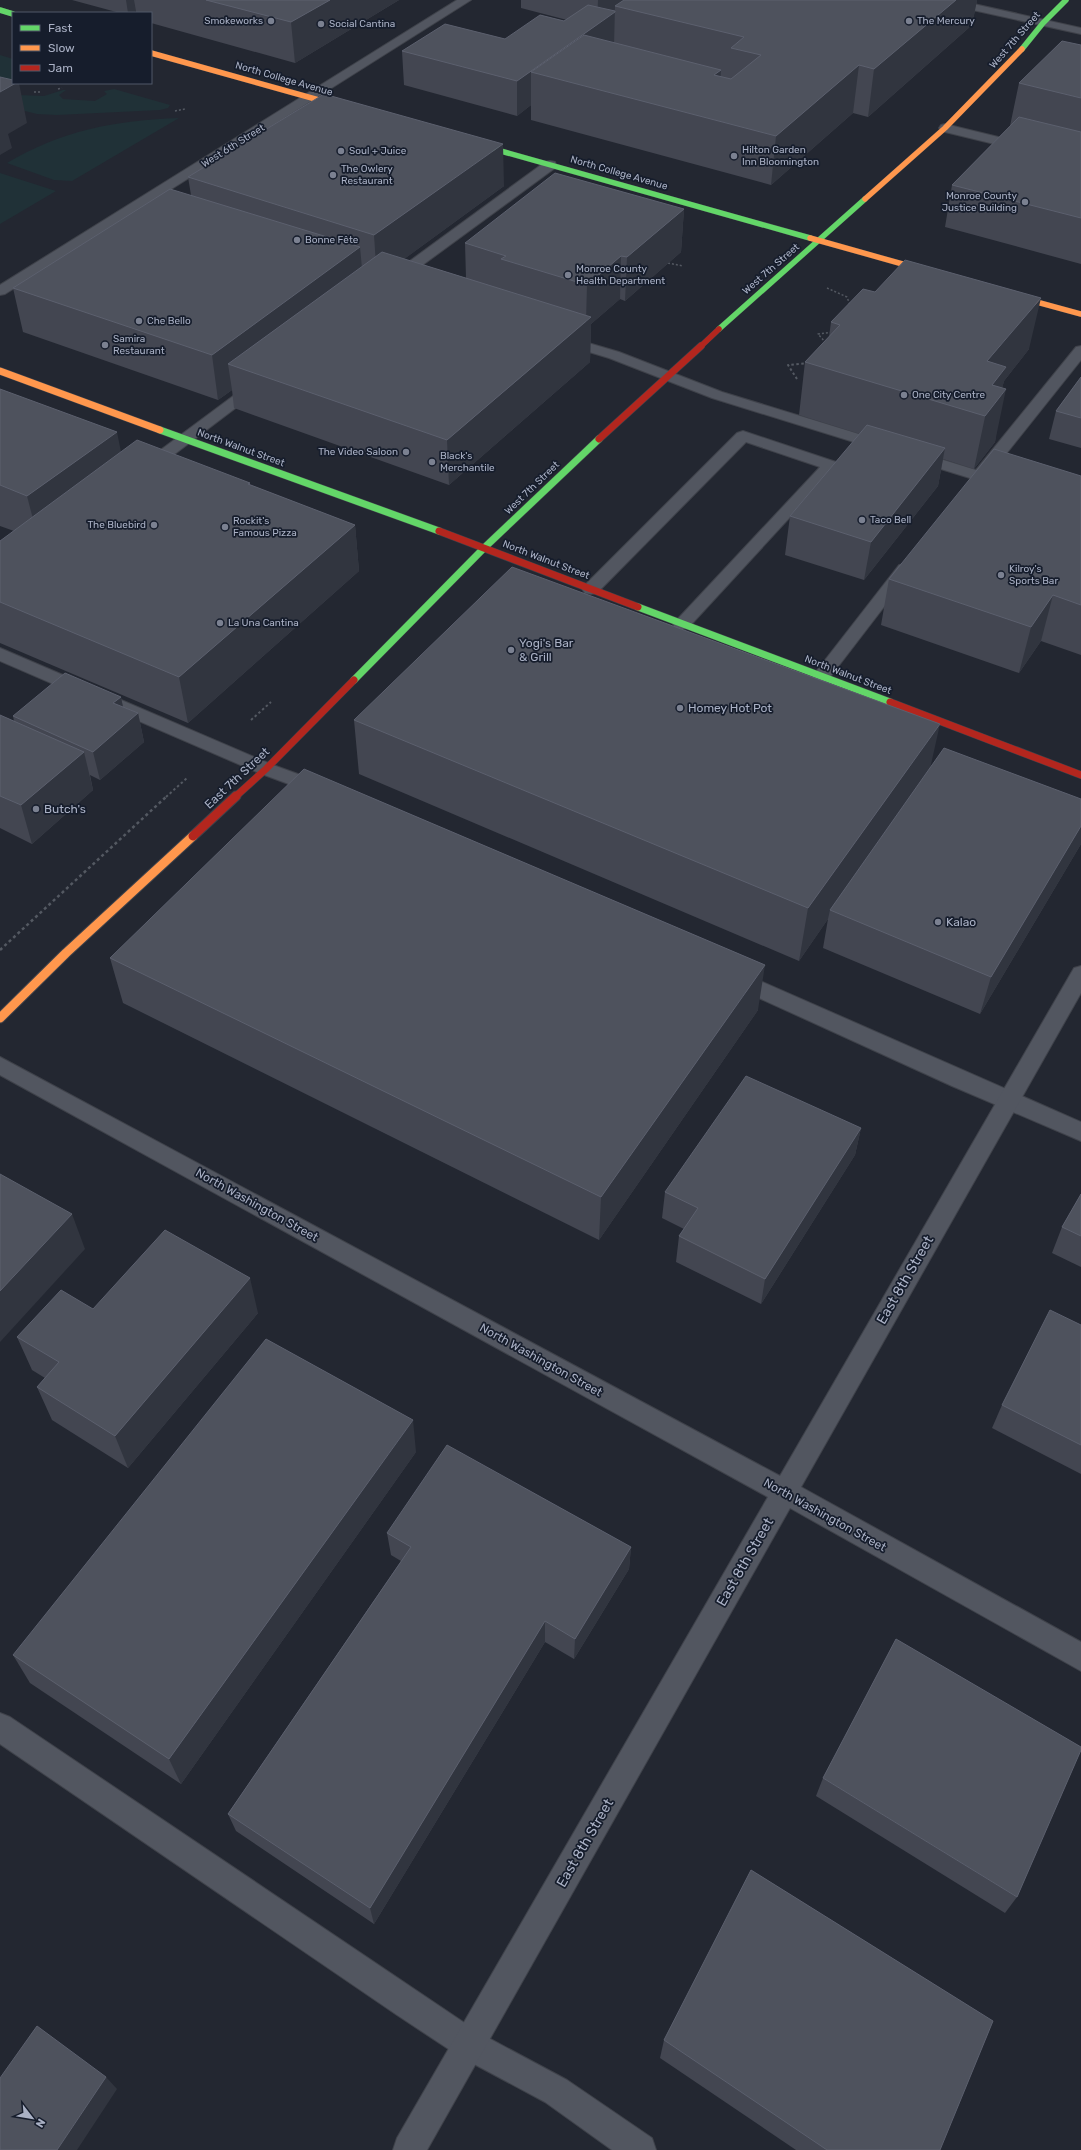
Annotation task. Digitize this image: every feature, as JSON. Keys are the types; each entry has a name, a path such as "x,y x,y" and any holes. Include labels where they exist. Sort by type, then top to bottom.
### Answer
{"main road":[{"name":"West 7th Street","path":"484,548 666,375 820,241 945,128 1014,60 1043,23 1066,0"},
{"path":"0,10 12,14"},
{"name":"North College Avenue","path":"152,53 356,111"},
{"name":"North College Avenue","path":"468,142 943,276"},
{"path":"1004,293 1081,314"},
{"name":"North Walnut Street","path":"0,371 484,548 1081,775"},
{"name":"East 7th Street","path":"0,1018 66,953 266,769 484,548"}],"street":[{"path":"942,0 1081,31"},
{"name":"West 6th Street","path":"0,291 461,1"},
{"path":"945,128 1081,161"},
{"path":"401,290 382,286 550,165"},
{"path":"136,206 151,210"},
{"path":"545,334 614,355 717,395 974,482 1016,487"},
{"path":"974,482 1081,350"},
{"path":"132,479 267,377"},
{"path":"591,589 743,436 830,465 682,624"},
{"path":"821,677 915,558"},
{"path":"0,654 266,769 338,798"},
{"path":"714,968 1081,1132"},
{"name":"East 8th Street","path":"410,2150 784,1492 1081,974"},
{"name":"North Washington Street","path":"0,1065 784,1492 1081,1657"},
{"path":"0,1727 470,2045 556,2091 640,2150"}],"path":[{"path":"58,89 62,88"},
{"path":"34,92 40,92"},
{"path":"175,111 185,110"},
{"path":"668,263 683,266"},
{"path":"827,288 848,297 851,309"},
{"path":"828,345 818,334 834,332"},
{"path":"791,382 799,382 788,365 815,362"}],"shaded area":[{"path":"0,55 12,59 12,84 0,92"},
{"path":"114,89 170,105 168,108 160,110 57,115 37,114 5,106 18,95 44,96 63,90 66,90 59,95 63,99 95,101 107,94 104,91"},
{"path":"179,118 72,181 54,180 7,163 47,143 89,129 133,121"},
{"path":"0,173 56,191 0,224"}],"building":[{"path":"206,0 330,0 291,22"},
{"path":"624,0 956,0 874,69 859,65 776,136 531,72 584,35 721,70 714,75 731,79 761,55 731,48 744,37 615,6"},
{"path":"588,5 615,12 517,81 402,51 445,24 505,39 540,15 564,21"},
{"path":"1062,41 1081,45 1081,98 1019,83"},
{"path":"0,77 12,80 12,84 14,84 0,92"},
{"path":"324,94 503,144 374,235 188,177"},
{"path":"1019,117 1081,132 1081,218 952,185"},
{"path":"555,173 684,209 627,257 621,256 587,285 501,259 506,256 465,243"},
{"path":"170,189 360,247 212,355 13,288"},
{"path":"382,252 591,317 447,440 228,364"},
{"path":"905,260 1041,298 987,361 1006,367 992,385 1006,389 985,416 805,362 840,325 831,322 863,289 875,292"},
{"path":"1081,377 1081,418 1056,411"},
{"path":"0,389 117,432 27,496 0,485"},
{"path":"867,425 945,448 871,542 790,516"},
{"path":"137,440 355,525 179,677 0,602 0,541"},
{"name":"Kilroy's Sports Bar","path":"994,449 1081,476 1081,605 1053,595 1031,627 889,579"},
{"path":"512,567 940,724 808,908 354,720"},
{"path":"65,673 121,697 113,703 138,713 93,752 13,716"},
{"path":"0,715 84,752 21,805 0,796"},
{"name":"Kalao","path":"944,748 1081,799 1081,826 991,977 830,910"},
{"path":"304,769 765,965 601,1197 110,958"},
{"path":"746,1076 861,1128 765,1279 679,1236 698,1208 665,1192"},
{"path":"0,1174 72,1214 0,1291"},
{"path":"1081,1194 1081,1236 1062,1227"},
{"path":"165,1230 250,1278 115,1436 37,1387 59,1362 17,1337 61,1290 93,1309"},
{"path":"1050,1310 1081,1325 1081,1445 1002,1405"},
{"path":"266,1339 413,1420 169,1759 13,1655"},
{"path":"447,1445 631,1547 575,1639 545,1621 370,1908 228,1814 411,1547 387,1533"},
{"path":"896,1639 1081,1747 1017,1897 823,1778"},
{"path":"751,1870 993,2021 940,2150 827,2150 664,2040"},
{"path":"37,2026 106,2077 57,2150 0,2150 0,2078"}],"traffic: fast":[{"path":"1022,49 1043,23 1066,0"},
{"path":"0,10 12,14"},
{"path":"476,144 810,238"},
{"path":"719,329 865,199"},
{"path":"160,430 439,531"},
{"path":"354,680 484,548 599,439"},
{"path":"638,607 890,702"}],"traffic: slow":[{"path":"865,199 945,128 1022,49"},
{"path":"152,53 344,107"},
{"path":"810,238 931,272"},
{"path":"1011,295 1081,314"},
{"path":"0,371 160,430"},
{"path":"0,1018 66,953 193,836"}],"traffic: jam":[{"path":"599,439 719,329"},
{"path":"439,531 638,607"},
{"path":"193,836 266,769 354,680"},
{"path":"890,702 1081,775"}],"place":[{"name":"Smokeworks","path":"271,21"},
{"name":"The Mercury","path":"909,21"},
{"name":"Social Cantina","path":"321,24"},
{"name":"Soul + Juice","path":"341,151"},
{"name":"Hilton Garden Inn Bloomington","path":"734,156"},
{"name":"The Owlery Restaurant","path":"333,175"},
{"name":"Monroe County Justice Building","path":"1025,202"},
{"name":"Bonne Fête","path":"297,240"},
{"name":"Monroe County Health Department","path":"568,275"},
{"name":"Che Bello","path":"139,321"},
{"name":"Samira Restaurant","path":"105,345"},
{"name":"One City Centre","path":"904,395"},
{"name":"The Video Saloon","path":"406,452"},
{"name":"Black's Merchantile","path":"432,462"},
{"name":"Taco Bell","path":"862,520"},
{"name":"The Bluebird","path":"154,525"},
{"name":"Rockit's Famous Pizza","path":"225,527"},
{"name":"Kilroy's Sports Bar","path":"1001,575"},
{"name":"La Una Cantina","path":"220,623"},
{"name":"Yogi's Bar & Grill","path":"511,650"},
{"name":"Homey Hot Pot","path":"680,708"},
{"name":"Butch's","path":"36,809"},
{"name":"Kalao","path":"938,922"}]}
